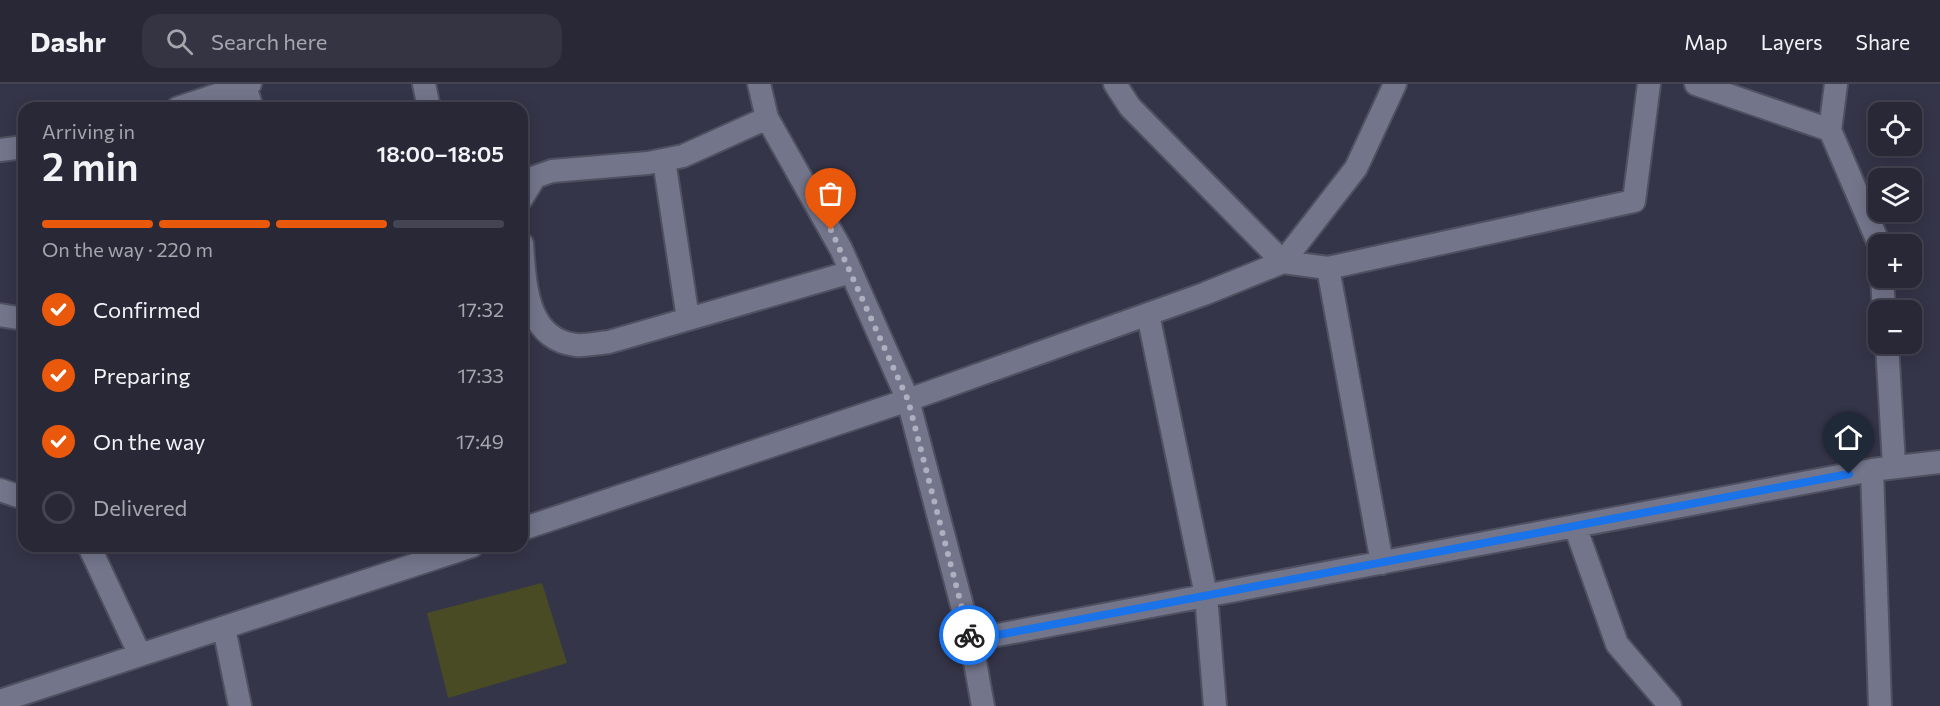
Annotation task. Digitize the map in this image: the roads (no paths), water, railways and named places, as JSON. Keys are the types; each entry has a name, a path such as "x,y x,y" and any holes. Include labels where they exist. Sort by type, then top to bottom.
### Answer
{"street":[{"path":"424,84 428,102"},
{"path":"759,84 767,118 842,249 908,400 971,640 983,706"},
{"path":"1115,84 1130,107 1283,262"},
{"path":"1283,262 1356,168 1395,84"},
{"path":"528,525 908,400 1148,314 1283,262 1328,267 1634,201 1649,84"},
{"path":"1696,84 1830,130"},
{"path":"1836,84 1830,130 1875,234"},
{"path":"196,102 248,85 251,102"},
{"path":"528,186 535,177 552,171 664,160 683,156 767,118"},
{"path":"0,150 18,148"},
{"path":"664,160 688,319"},
{"path":"1328,267 1382,563"},
{"path":"528,299 531,310 542,327 555,340 578,345 609,342 851,272"},
{"path":"1148,314 1206,595 1215,706"},
{"path":"0,315 18,318"},
{"path":"1888,354 1894,465"},
{"path":"971,640 1894,465 1940,462"},
{"path":"1872,470 1880,706"},
{"path":"0,490 18,496"},
{"path":"1575,526 1617,644 1670,706"},
{"path":"92,552 140,655"},
{"path":"0,701 454,552"},
{"path":"224,627 240,706"}]}
